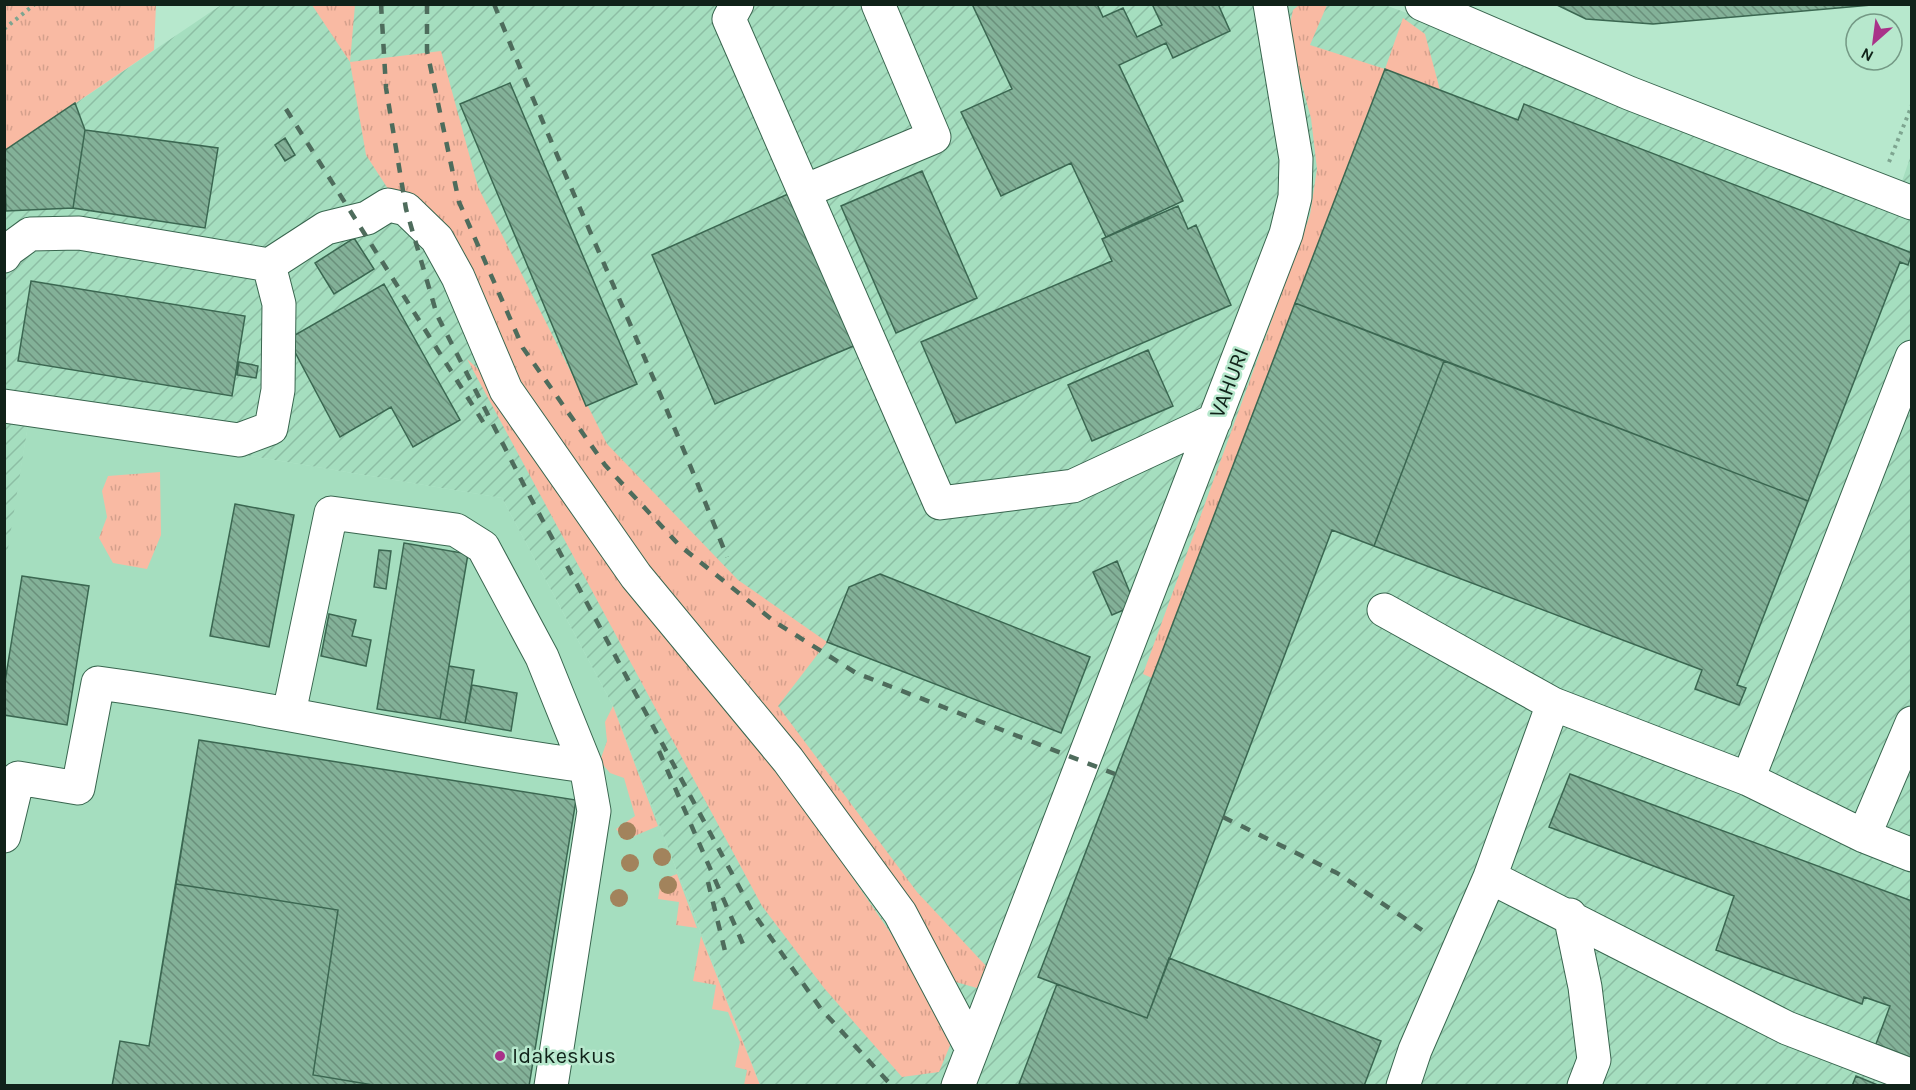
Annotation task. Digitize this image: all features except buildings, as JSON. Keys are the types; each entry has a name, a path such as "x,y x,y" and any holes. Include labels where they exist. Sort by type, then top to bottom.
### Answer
{"street":[{"path":"737,4 729,19 940,502 1073,486 1215,420"},
{"path":"805,191 934,137 878,4"},
{"name":"VAHURI","path":"958,1086 1286,234 1296,197 1296,159 1293,127 1270,4"},
{"path":"1422,4 1629,93 1911,203"},
{"path":"6,252 30,234 79,233 269,265 326,228 367,218 388,205 406,209 436,239 458,277 506,390 636,576 788,760 900,913 972,1049"},
{"path":"4,406 239,440 271,428 278,390 279,304 269,265"},
{"path":"1748,779 1911,357"},
{"path":"289,714 331,513 456,530 483,547 542,657 586,766 594,811 551,1086"},
{"path":"1384,610 1553,704 1748,779 1864,836 1911,855"},
{"path":"4,836 18,778 78,788 98,683 204,697 511,756 586,766"},
{"path":"1403,1086 1415,1050 1490,877 1553,704"},
{"path":"1864,836 1911,723"},
{"path":"1490,877 1570,915 1786,1028 1911,1076"},
{"path":"1570,915 1585,987 1594,1060 1584,1086"}],"path":[{"path":"4,29 35,4"},
{"path":"1877,190 1911,105"}],"shaded area":[{"path":"221,5 1385,5 1898,193 1911,155 1911,1085 760,1085 613,706 502,498 29,419 5,567 5,151"},
{"path":"29,419 502,498 613,706 760,1085 5,1086 4,567"}],"green space":[{"path":"5,5 156,5 154,50 5,151"},
{"path":"312,5 355,5 350,62"},
{"path":"1299,5 1327,5 1310,45 1385,69 1152,678 1143,674 1310,215 1317,169 1311,118 1288,34 1293,10"},
{"path":"1403,18 1425,34 1440,90 1385,69"},
{"path":"441,51 478,187 607,444 738,580 827,642 778,706 917,892 987,967 977,988 945,979 602,515 575,459 515,384 366,155 350,62"},
{"path":"467,359 489,379 756,737 894,938 951,1043 939,1072 902,1077 824,988 762,906"},
{"path":"160,472 161,535 147,569 113,563 99,538 107,517 102,491 108,476"},
{"path":"613,706 658,826 625,840 616,829 635,816 624,778 610,773 600,761 607,741 605,722"},
{"path":"677,874 697,928 676,925 679,902 658,899 661,880"},
{"path":"701,936 760,1085 744,1085 747,1070 735,1067 740,1042 728,1012 712,1009 716,985 693,981"}],"railway":[{"path":"381,4 386,88 406,209 437,315 528,493 752,911 821,1009 892,1086"},
{"path":"427,4 427,51 459,202 523,348 605,465 679,545 775,622 856,673 1115,774"},
{"path":"494,4 727,557"},
{"path":"286,109 485,425"},
{"path":"659,751 746,951"},
{"path":"1223,817 1337,873 1422,930"},
{"path":"708,882 726,955"}],"place":[{"name":"Idakeskus","path":"500,1056"}]}
